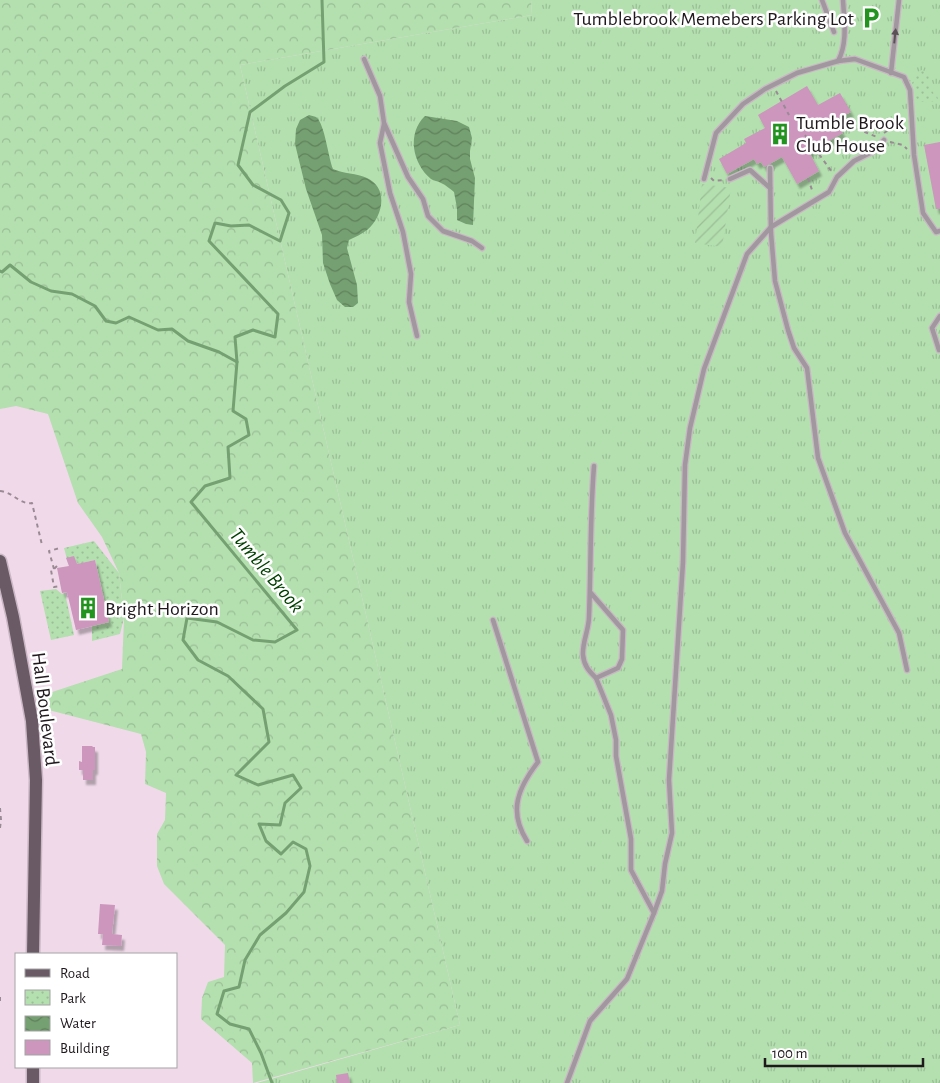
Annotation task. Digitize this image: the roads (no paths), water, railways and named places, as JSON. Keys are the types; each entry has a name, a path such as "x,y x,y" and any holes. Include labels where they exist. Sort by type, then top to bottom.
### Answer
{"main road":[{"name":"Hall Boulevard","path":"0,561 13,617 32,721 36,780 33,953"},
{"path":"33,1068 33,1083"}],"lane":[{"path":"822,0 834,32"},
{"path":"838,61 843,52 844,24 842,0"},
{"path":"890,73 899,0"},
{"path":"364,59 380,96 384,123 408,177 423,199 428,216 442,231 472,241 482,248"},
{"path":"704,179 716,133 743,104 773,85 797,73 838,61 855,59 904,77 910,90 914,155 923,213 936,232 940,231"},
{"path":"384,123 380,143 390,192 403,232 411,274 409,302 417,336"},
{"path":"567,1083 590,1022 627,979 662,891 665,864 672,832 669,780 683,562 685,465 690,428 704,369 747,254 771,227 829,192 837,177 854,161 874,151 884,140"},
{"path":"770,168 771,227 775,281 794,348 807,368 818,458 845,533 899,633 907,670"},
{"path":"730,179 750,170 770,188"},
{"path":"939,350 932,328 940,316"},
{"path":"594,466 589,620 583,654 587,669 596,678 611,715 616,740 616,756 631,839 631,870 654,913"},
{"path":"590,592 622,630 622,659 618,668 596,678"},
{"path":"493,620 538,762 520,789 515,809 520,830 526,841"}],"water":[{"path":"309,115 316,117 322,126 333,169 367,178 379,189 381,195 380,210 377,218 367,230 349,240 347,248 357,285 358,303 353,307 345,307 337,300 330,284 323,263 322,235 306,189 295,144 296,129 300,120"},
{"path":"425,116 457,121 469,127 472,138 470,159 475,178 473,225 457,220 454,192 443,184 431,179 416,157 414,139 419,123"}],"waterway":[{"name":"Tumble Brook","path":"272,1083 261,1053 249,1029 230,1024 217,1014 224,991 239,987 245,960 260,935 286,913 304,892 310,866 306,849 293,842 281,854 266,841 259,824 280,825 285,803 301,788 293,775 258,785 236,775 269,742 263,709 228,676 198,660 183,640 187,618 217,622 253,640 275,642 297,630 191,502 205,486 230,478 228,447 249,435 246,419 233,411 237,362 235,337 253,330 275,337 278,314 209,241 215,223 231,226 249,225 280,241 289,213 281,200 253,185 238,165 250,112 285,86 324,62 322,0"},
{"path":"0,271 2,272 10,265 31,282 51,291 72,294 95,306 106,321 116,323 129,317 158,330 172,329 188,341 219,352 237,362"}],"place":[{"name":"Tumblebrook Memebers Parking Lot","path":"871,18"},
{"name":"Tumble Brook Club House","path":"780,134"},
{"name":"Bright Horizon","path":"88,608"}]}
